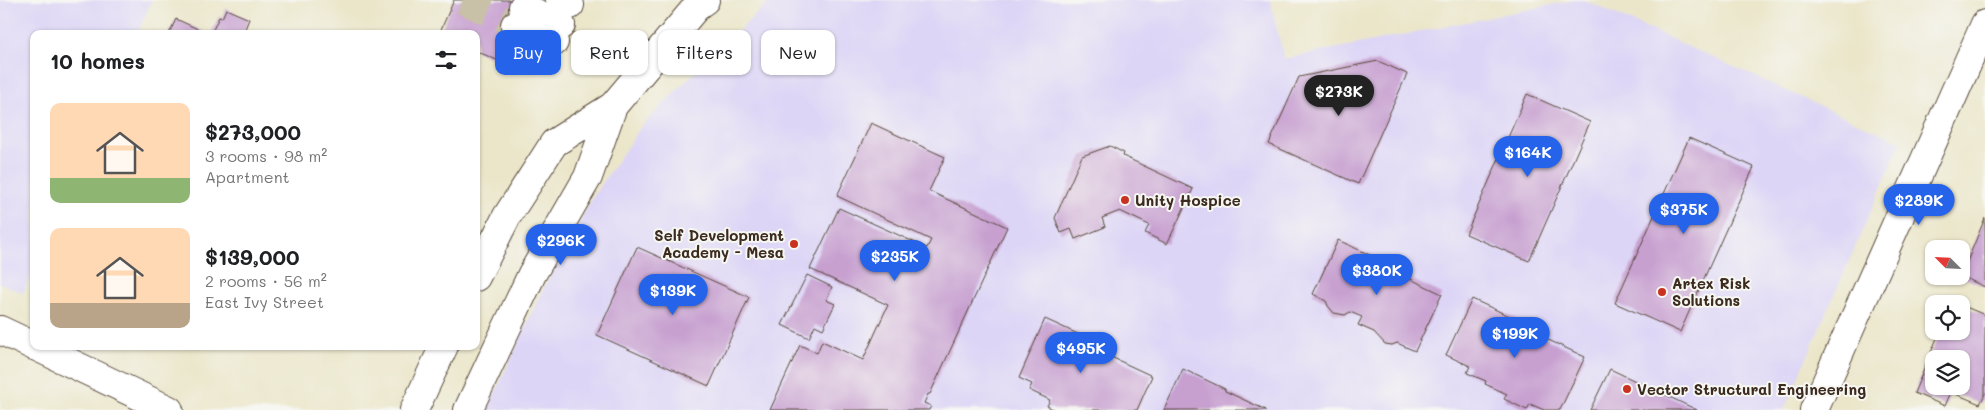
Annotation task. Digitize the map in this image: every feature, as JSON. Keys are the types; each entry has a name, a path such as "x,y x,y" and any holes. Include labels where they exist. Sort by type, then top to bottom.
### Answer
{"street":[{"path":"480,269 507,216 554,143 613,106 698,5 705,0"},
{"path":"519,16 562,18"},
{"path":"1814,410 1985,24"},
{"path":"468,410 532,274 588,177 613,106"},
{"path":"0,330 30,344"},
{"path":"42,350 169,410"},
{"path":"414,410 442,350"}],"shaded area":[{"path":"0,0 152,0 139,30 30,30 30,277 23,293 0,283"},
{"path":"771,0 1270,0 1284,59 1575,0 1584,0 1901,142 1784,410 487,410 541,293 594,195 640,128 692,75 751,75 751,30 740,30"}],"building":[{"path":"454,0 526,0 513,30 495,30 495,59 480,53 480,30 441,30"},
{"path":"226,9 249,19 245,30 213,30 219,17 222,18"},
{"path":"176,19 200,30 171,30"},
{"path":"1378,61 1407,74 1358,184 1269,144 1299,77"},
{"path":"1527,94 1590,122 1529,261 1466,234"},
{"path":"871,123 945,157 929,191 1007,227 930,394 928,394 924,403 931,406 929,410 770,410 800,345 817,353 822,341 863,360 888,305 810,269 839,208 927,248 931,240 837,196"},
{"path":"1689,138 1754,167 1680,332 1615,303"},
{"name":"Unity Hospice","path":"1110,146 1124,153 1123,156 1193,189 1167,244 1145,233 1149,225 1120,211 1102,218 1105,227 1075,239 1071,229 1061,233 1055,218 1082,156"},
{"path":"1985,218 1985,287 1970,280 1970,254"},
{"path":"1338,240 1402,270 1400,274 1442,294 1415,351 1397,343 1392,345 1385,344 1374,332 1358,325 1362,317 1350,312 1345,315 1334,313 1326,301 1313,294"},
{"path":"637,247 749,297 709,386 597,335"},
{"path":"807,275 832,287 826,300 835,304 823,329 815,325 809,338 782,325"},
{"path":"1472,299 1529,325 1527,330 1585,357 1560,410 1544,410 1530,404 1527,410 1504,399 1507,394 1485,384 1486,381 1467,373 1470,366 1446,355"},
{"path":"1970,309 1985,315 1985,394 1980,404 1958,395 1970,395 1970,350 1932,350 1936,340 1970,340"},
{"path":"1045,319 1080,335 1078,338 1110,353 1109,356 1152,376 1137,410 1055,410 1047,406 1050,400 1029,390 1032,384 1019,378"},
{"path":"1925,367 1925,395 1950,395 1945,406 1914,393"},
{"path":"1183,369 1225,389 1225,391 1266,410 1164,410"},
{"name":"Vector Structural Engineering","path":"1610,369 1697,410 1590,410"}],"tunnel":[{"path":"463,0 515,25"}],"place":[{"name":"Unity Hospice","path":"1125,200"},
{"name":"Self Development Academy - Mesa","path":"794,244"},
{"name":"Artex Risk Solutions","path":"1662,292"},
{"name":"Vector Structural Engineering","path":"1627,389"}]}
